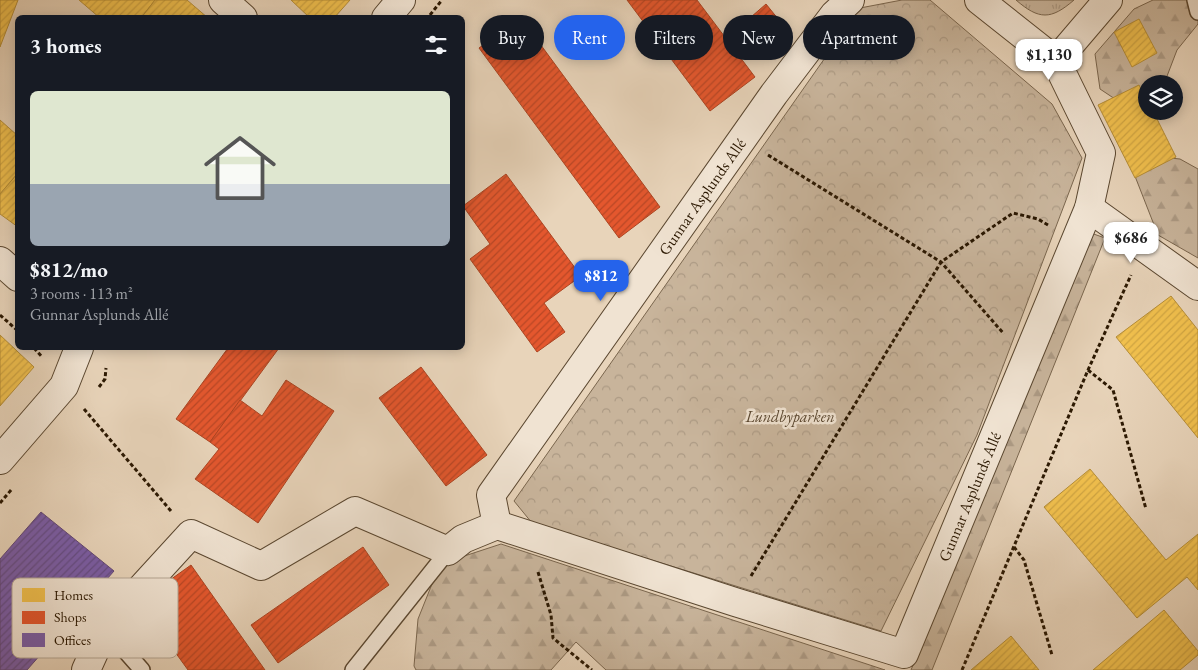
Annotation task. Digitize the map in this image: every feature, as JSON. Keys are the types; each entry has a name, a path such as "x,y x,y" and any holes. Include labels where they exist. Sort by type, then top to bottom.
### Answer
{"street":[{"path":"223,0 240,15"},
{"path":"388,15 401,0"},
{"name":"Gunnar Asplunds Allé","path":"850,0 834,15 742,139 491,495 497,525 735,602 902,662 1089,208 1101,153 1056,61 979,0"},
{"path":"1056,61 1108,0"},
{"path":"1089,208 1198,286"},
{"path":"0,262 15,274"},
{"path":"0,460 64,386 78,350"},
{"path":"151,578 191,534 261,566 355,511 448,551 463,539 497,525"},
{"path":"86,670 91,658"}],"lane":[{"path":"1195,0 1198,12"},
{"path":"353,670 448,551"},
{"path":"131,658 142,670"}],"path":[{"path":"430,15 442,0"},
{"path":"742,139 941,262 1026,360"},
{"path":"735,602 941,262 1013,213 1038,219 1075,240"},
{"path":"962,670 1088,370 1143,247"},
{"path":"0,315 15,328"},
{"path":"1088,370 1112,390 1146,509"},
{"path":"82,407 191,534"},
{"path":"528,535 551,615 553,638 592,670"},
{"path":"1014,547 1024,560 1052,655"}],"green space":[{"name":"Lundbyparken","path":"902,0 930,0 1052,104 1082,158 977,435 881,631 532,523 514,501 824,60 915,60 915,15 855,15 860,8"},
{"path":"1016,0 1074,0 1066,7 1052,14 1045,15 1038,14 1024,7"},
{"path":"1153,0 1198,0 1198,24 1177,50 1167,75 1138,75 1138,103 1130,109 1100,89 1095,54 1134,9"},
{"path":"1140,155 1180,159 1198,169 1198,258 1158,235 1131,166"},
{"path":"1088,232 1105,238 932,670 911,670"},
{"path":"501,544 885,670 606,670 576,642 551,670 416,670 414,666 418,619 440,564"}],"building: Homes":[{"path":"0,0 18,0 0,47"},
{"path":"79,0 155,0 143,15 96,15"},
{"path":"155,0 187,0 204,15 143,15"},
{"path":"291,0 350,0 337,15 307,15"},
{"path":"1139,19 1157,53 1132,67 1114,32"},
{"path":"1138,85 1138,120 1158,120 1176,157 1135,178 1098,105"},
{"path":"0,120 15,133 15,176 0,194"},
{"path":"15,176 15,225 0,214 0,194"},
{"path":"1171,296 1198,330 1198,438 1116,337"},
{"path":"0,335 34,367 0,406"},
{"path":"1090,469 1166,560 1198,534 1198,590 1187,577 1137,618 1044,507"},
{"path":"1164,610 1198,651 1198,655 1180,670 1093,670"},
{"path":"1011,636 1039,670 971,670"}],"building: Shops":[{"path":"627,0 697,0 708,15 638,15"},
{"path":"766,4 775,15 753,15"},
{"path":"713,21 723,35 723,60 742,60 755,77 710,111 672,60 713,60"},
{"path":"544,49 660,207 619,238 488,60 544,60"},
{"path":"506,174 581,276 544,303 565,332 537,352 470,259 490,244 465,209 465,205"},
{"path":"227,350 278,350 210,442 176,419"},
{"path":"421,367 487,455 446,486 379,398"},
{"path":"286,380 334,411 258,523 195,479 219,449 210,442 240,400 262,416"},
{"path":"363,547 389,585 278,663 251,625"},
{"path":"191,565 265,670 188,670 178,656 178,578 173,578"}],"building: Offices":[{"path":"41,512 114,571 108,578 12,578 12,658 38,658 27,670 0,670 0,559"}]}
